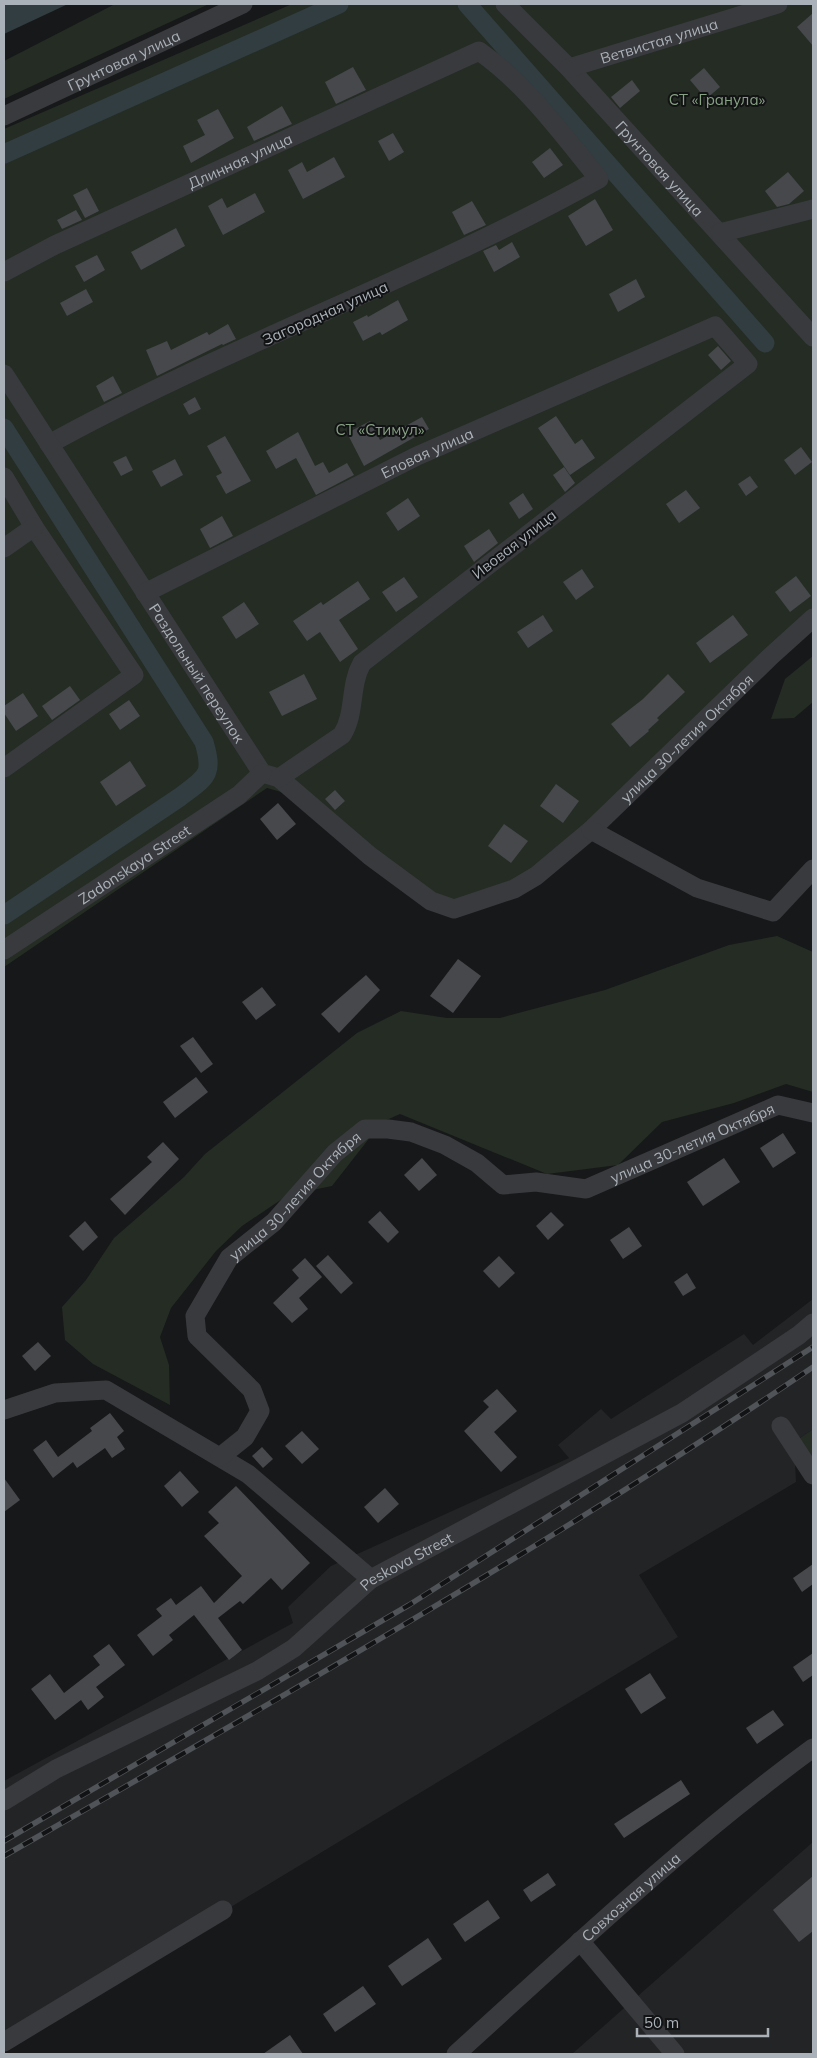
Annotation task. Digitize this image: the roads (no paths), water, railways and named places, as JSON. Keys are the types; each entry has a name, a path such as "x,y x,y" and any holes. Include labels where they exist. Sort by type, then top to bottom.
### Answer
{"street":[{"name":"Грунтовая улица","path":"4,116 243,4"},
{"name":"Грунтовая улица","path":"505,4 569,68 813,337"},
{"name":"Ветвистая улица","path":"569,68 778,4"},
{"name":"Длинная улица","path":"4,272 55,245 479,51 500,66 532,99 599,179"},
{"name":"Загородная улица","path":"49,444 116,407 449,256 599,179"},
{"path":"720,234 813,208"},
{"name":"Еловая улица","path":"145,593 417,456 714,326"},
{"name":"Ивовая улица","path":"271,776 342,735 348,725 351,713 355,676 362,663 748,364 714,326"},
{"name":"Раздольный переулок","path":"4,374 145,593 271,776 370,856 432,901 454,909"},
{"path":"4,477 34,527 134,675 4,768"},
{"path":"4,548 34,527"},
{"name":"улица 30-летия Октября","path":"454,909 525,884 591,830 771,656 813,618"},
{"name":"Zadonskaya Street","path":"4,950 239,795 271,776"},
{"path":"591,830 697,888 773,912 813,869"},
{"name":"улица 30-летия Октября","path":"220,1457 245,1437 260,1411 252,1390 197,1336 195,1316 229,1258 274,1222 335,1153 365,1129 411,1132 445,1145 477,1163 504,1185 536,1182 586,1189 778,1105 813,1113"},
{"name":"Peskova Street","path":"4,1801 56,1769 257,1671 294,1648 371,1579 682,1413 799,1335 813,1323"},
{"path":"4,1410 55,1393 106,1390 248,1474 371,1579"},
{"path":"782,1426 813,1475"},
{"name":"Совхозная улица","path":"456,2054 580,1941 758,1788 813,1748"},
{"path":"4,2042 223,1910"},
{"path":"580,1941 675,2054"}],"waterway":[{"path":"4,154 339,4"},
{"path":"467,4 765,343"},
{"path":"4,428 204,742 208,762 206,775 196,785 4,915"}],"railway":[{"path":"4,1841 409,1605 813,1347"},
{"path":"4,1856 209,1739 514,1558 615,1496 813,1367"}],"park label":[{"name":"СТ «Гранула»","path":"717,99"},
{"name":"СТ «Стимул»","path":"380,429"}]}
